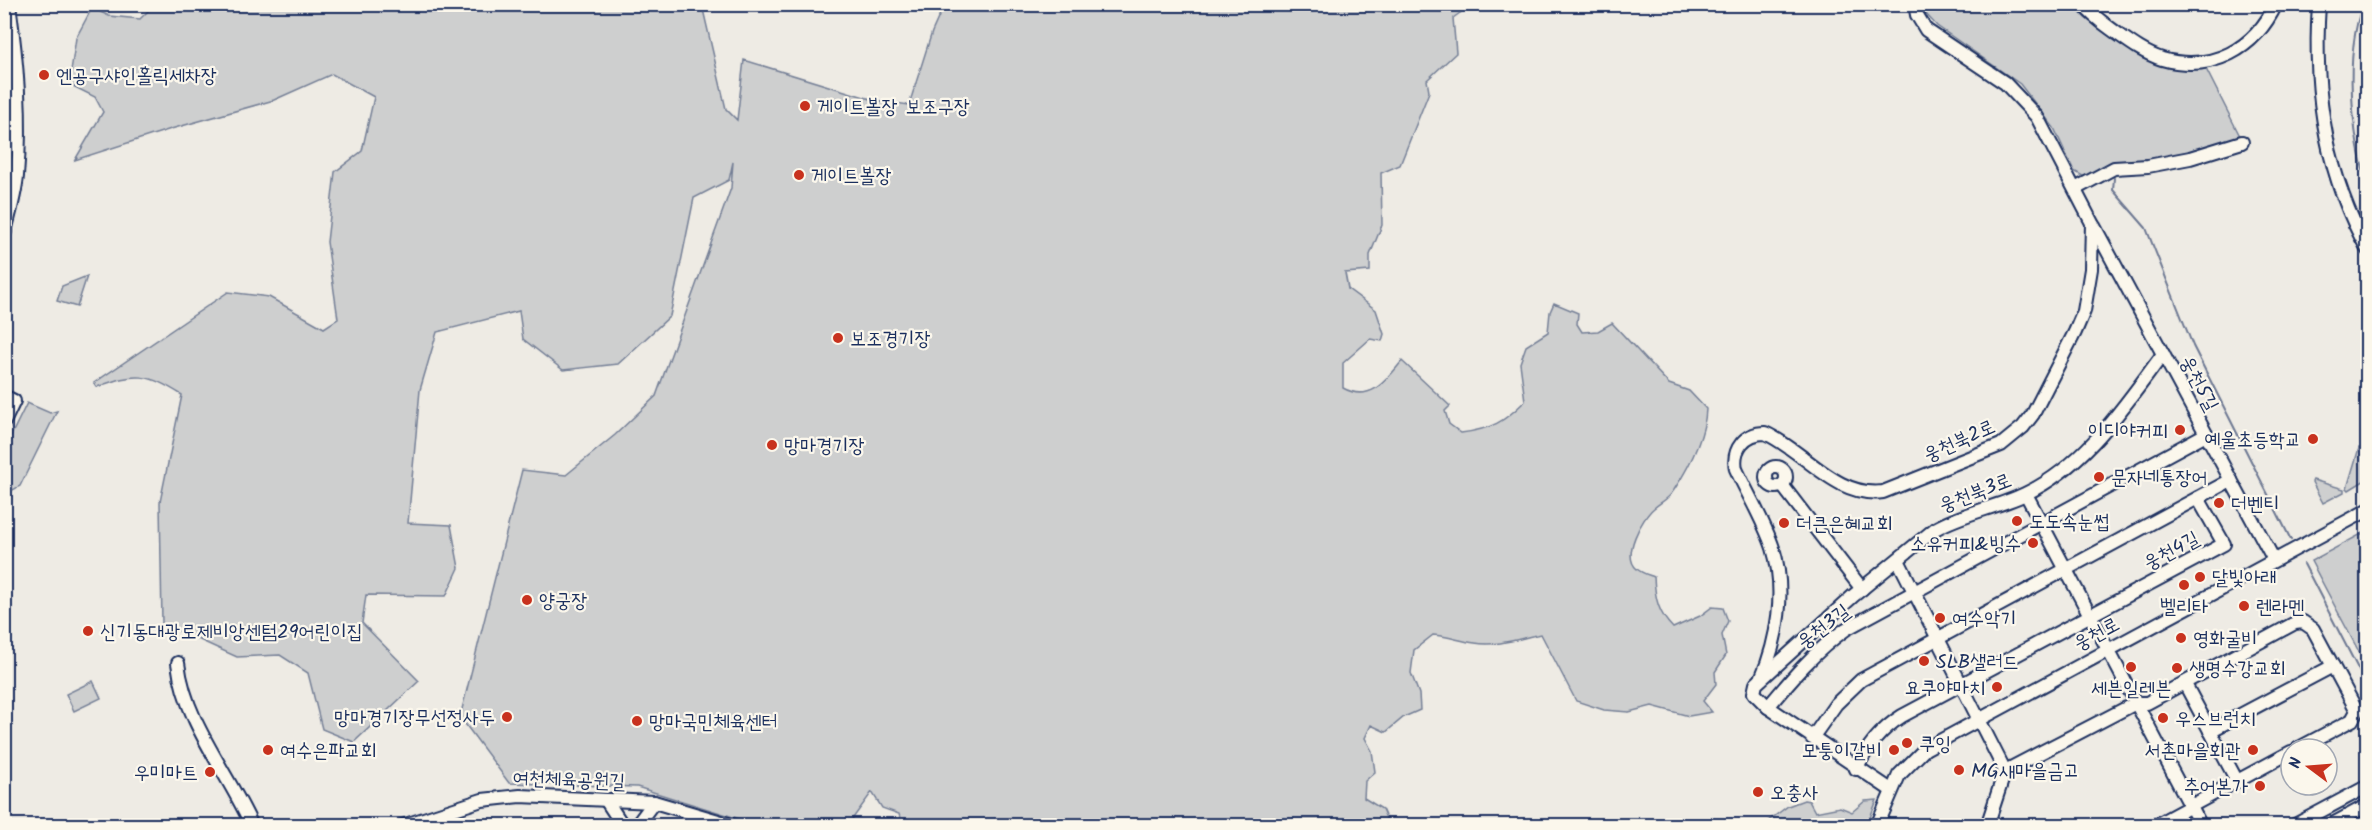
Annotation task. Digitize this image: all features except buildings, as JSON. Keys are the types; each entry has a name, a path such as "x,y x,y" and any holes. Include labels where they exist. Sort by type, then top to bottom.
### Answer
{"street":[{"path":"4,235 17,178 20,129 19,78 9,4"},
{"name":"웅천북2로","path":"1761,679 1769,661 1779,611 1777,565 1773,548 1736,469 1734,461 1742,442 1750,435 1765,433 1843,486 1870,493 1883,492 2001,445 2023,427 2033,414 2080,321 2089,290 2092,223 2047,133 2026,104 2005,83 1926,30 1917,15 1915,4"},
{"path":"2083,4 2112,30 2150,54 2163,59 2190,62 2223,57 2250,42 2264,29 2276,4"},
{"path":"2319,4 2317,70 2324,124 2345,202 2367,250"},
{"path":"2075,189 2114,168 2148,166 2190,158 2242,142"},
{"name":"웅천5길","path":"2092,223 2274,560"},
{"name":"웅천북3로","path":"1761,679 1862,589 1950,521 2026,494 2084,452 2101,436 2163,354"},
{"path":"4,396 14,401 4,422"},
{"path":"2041,523 2206,434"},
{"name":"웅천4길","path":"2065,569 2231,480"},
{"path":"1782,485 1862,589"},
{"path":"2026,494 2201,825"},
{"name":"웅천4길","path":"2090,616 2224,544 2198,498"},
{"name":"웅천로","path":"1877,825 1891,790 1915,756 1977,719 2367,510"},
{"name":"웅천3길","path":"1768,707 1822,646 1846,628 2041,523"},
{"path":"1898,560 2005,771"},
{"path":"1812,738 1836,704 1861,680 2065,569"},
{"path":"1856,769 1868,747 1888,725 1960,684 2090,616"},
{"path":"1987,825 2005,771 2136,704 2147,703 2185,684 2299,622 2312,627 2356,708 2356,715 2318,737"},
{"path":"1774,636 1779,649 1793,650"},
{"path":"178,663 182,685 204,740 228,776 252,825"},
{"path":"2210,731 2333,666"},
{"path":"1761,679 1754,693 1768,707 1856,769 1891,790"},
{"path":"2185,684 2237,781"},
{"path":"2154,825 2279,758"},
{"path":"2293,825 2367,786"},
{"name":"여천체육공원길","path":"402,825 500,796 654,802 735,825"},
{"path":"606,800 622,825"},
{"path":"636,825 654,802"},
{"path":"2329,825 2367,805"}],"shaded area":[{"path":"155,4 702,5 726,109 737,120 744,60 874,100 909,105 932,32 944,5 1471,5 1453,18 1456,53 1427,80 1429,92 1400,165 1381,173 1382,225 1370,255 1370,271 1345,273 1348,289 1376,310 1384,334 1382,341 1370,339 1343,363 1343,388 1361,393 1377,388 1402,361 1450,406 1445,411 1449,424 1461,433 1481,429 1504,419 1525,401 1520,363 1526,346 1548,332 1550,312 1554,303 1578,313 1577,324 1582,332 1598,331 1612,323 1669,384 1689,391 1706,409 1703,430 1690,462 1672,493 1644,520 1635,537 1631,555 1637,569 1654,577 1658,605 1673,628 1700,616 1712,607 1723,608 1728,621 1722,635 1726,655 1715,672 1716,684 1703,701 1712,712 1689,716 1652,706 1629,712 1604,710 1576,701 1541,634 1500,643 1483,644 1433,635 1414,650 1411,673 1419,694 1420,710 1404,717 1386,732 1371,725 1365,738 1372,751 1375,772 1365,781 1364,798 1382,809 1389,825 902,825 899,814 882,808 872,792 848,825 759,825 637,787 509,783 460,717 522,470 566,475 615,435 656,396 731,188 733,162 729,180 694,198 670,316 618,364 563,370 523,339 519,311 437,332 420,390 408,523 451,525 459,568 446,596 366,595 362,623 419,681 354,742 322,729 308,673 280,655 237,657 162,623 160,502 182,395 159,382 141,377 122,379 97,387 94,383 228,292 269,297 324,328 338,319 327,242 335,172 362,151 374,97 332,74 274,100 171,129 75,160 103,112 95,97 69,84 76,38 92,8 109,16 140,19"},
{"path":"1925,5 2073,5 2085,18 2151,62 2205,67 2241,138 2206,150 2086,178 2074,171 2054,128 2020,84 1937,26 1926,14"},
{"path":"87,276 77,307 57,301 62,286"},
{"path":"27,403 50,413 57,411 20,486 13,490 5,485 5,448"},
{"path":"2359,448 2367,451 2367,479 2349,490 2347,488"},
{"path":"2313,480 2344,489 2344,492 2323,503"},
{"path":"2367,531 2367,667 2311,561"},
{"path":"93,681 101,698 74,711 66,694"},
{"path":"1804,800 1809,801 1815,812 1840,807 1852,812 1865,801 1877,800 1867,825 1763,825 1788,806"}],"waterway":[{"path":"2363,4 2353,47 2352,95 2357,143 2368,186"},
{"path":"2114,178 2113,190 2146,228 2193,346 2291,540"},
{"path":"2304,564 2368,688"}],"place":[{"name":"엔공구샤인홀릭세차장","path":"44,75"},
{"name":"게이트볼장 보조구장","path":"805,106"},
{"name":"게이트볼장","path":"799,175"},
{"name":"보조경기장","path":"838,338"},
{"name":"이디야커피","path":"2180,430"},
{"name":"예울초등학교","path":"2313,439"},
{"name":"망마경기장","path":"772,445"},
{"name":"문자네통장어","path":"2099,477"},
{"name":"더벤티","path":"2219,503"},
{"name":"도도속눈썹","path":"2017,521"},
{"name":"더큰은혜교회","path":"1784,523"},
{"name":"소유커피&빙수","path":"2033,543"},
{"name":"달빛아래","path":"2200,577"},
{"name":"벨리타","path":"2184,585"},
{"name":"양궁장","path":"527,600"},
{"name":"렌라멘","path":"2244,606"},
{"name":"여수악기","path":"1940,618"},
{"name":"신기동대광로제비앙센텀29어린이집","path":"88,631"},
{"name":"영화굴비","path":"2181,638"},
{"name":"SLB샐러드","path":"1924,661"},
{"name":"세븐일레븐","path":"2131,667"},
{"name":"생명수강교회","path":"2177,668"},
{"name":"요쿠야마치","path":"1997,687"},
{"name":"망마경기장무선정사두","path":"507,717"},
{"name":"우스브런치","path":"2163,718"},
{"name":"망마국민체육센터","path":"637,721"},
{"name":"쿠잉","path":"1907,743"},
{"name":"여수은파교회","path":"268,750"},
{"name":"모퉁이갈비","path":"1894,750"},
{"name":"서촌마을회관","path":"2253,750"},
{"name":"MG새마을금고","path":"1959,770"},
{"name":"우미마트","path":"210,772"},
{"name":"추어본가","path":"2260,786"},
{"name":"오충사","path":"1758,792"}]}
